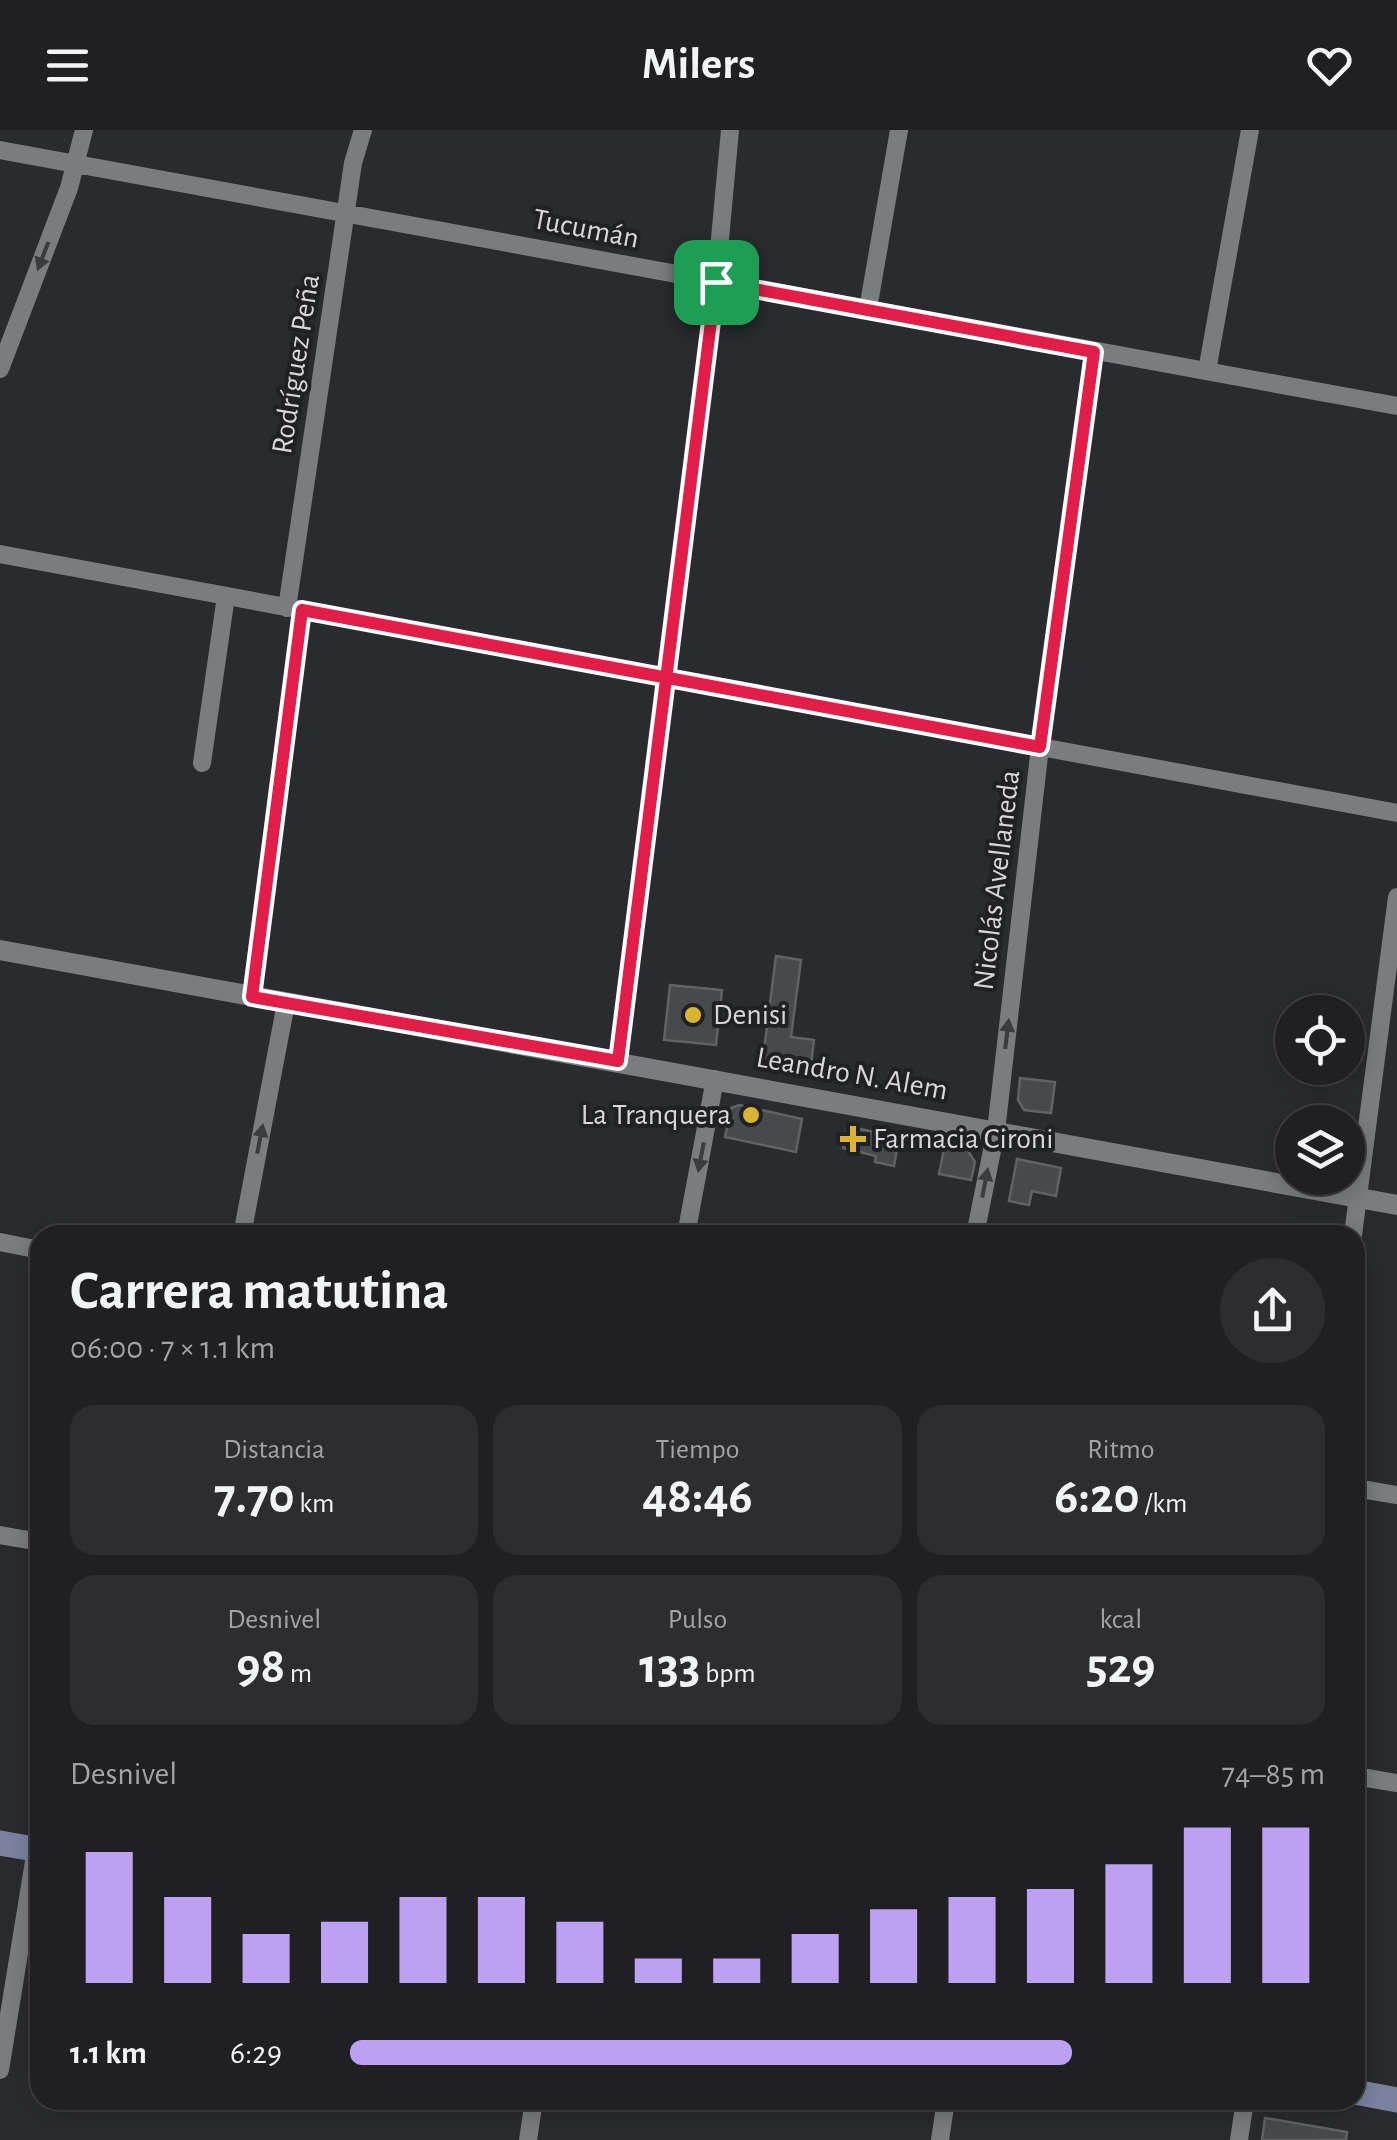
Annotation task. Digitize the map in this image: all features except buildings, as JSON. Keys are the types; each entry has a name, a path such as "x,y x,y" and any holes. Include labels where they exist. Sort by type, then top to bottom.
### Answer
{"main road":[{"path":"0,1843 30,1849"},
{"path":"1365,2094 1397,2100"}],"street":[{"path":"0,369 76,164 84,130"},
{"name":"Rodríguez Peña","path":"252,997 294,609 347,212 362,130"},
{"path":"618,1061 716,282 730,130"},
{"path":"868,310 898,130"},
{"path":"1207,371 1250,130"},
{"name":"Tucumán","path":"0,150 1397,406"},
{"name":"Nicolás Avellaneda","path":"977,1225 996,1131 1040,747 1094,352"},
{"path":"0,554 1397,813"},
{"path":"202,763 226,596"},
{"path":"1354,1225 1397,897"},
{"name":"Leandro N. Alem","path":"0,950 1397,1205"},
{"path":"244,1225 286,1003"},
{"path":"688,1225 715,1080"},
{"path":"0,1242 30,1248"},
{"path":"1365,1490 1397,1495"},
{"path":"0,1535 30,1540"},
{"path":"1365,1778 1397,1784"},
{"path":"0,2070 30,1896"},
{"path":"528,2140 532,2110"},
{"path":"940,2140 944,2110"},
{"path":"1238,2140 1243,2110"}],"place":[{"name":"Denisi","path":"693,1015"},
{"name":"La Tranquera","path":"751,1115"},
{"name":"Farmacia Cironi","path":"853,1139"}],"route":[{"path":"716,282 667,678 618,1061 252,997 302,610 423,633 667,678 1040,747 1094,352 716,282"}]}
